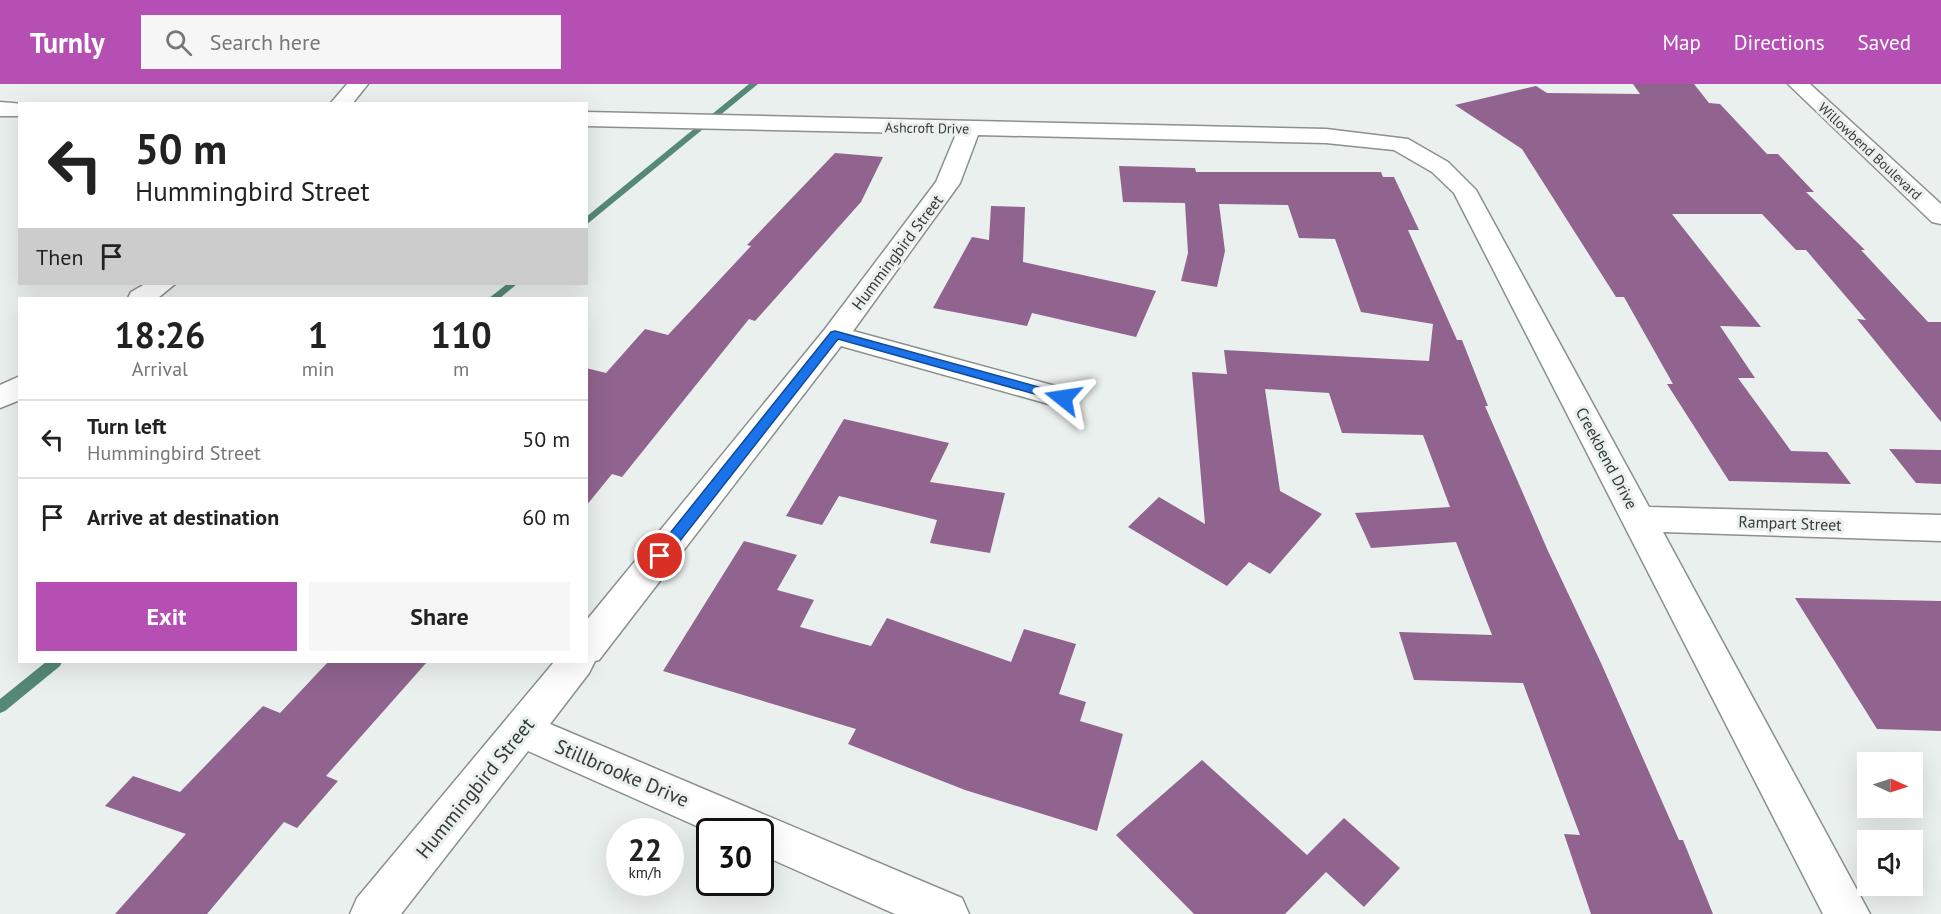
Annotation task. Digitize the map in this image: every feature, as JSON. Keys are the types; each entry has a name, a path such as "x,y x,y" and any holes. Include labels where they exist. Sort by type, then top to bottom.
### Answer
{"street":[{"path":"342,102 358,84"},
{"name":"Willowbend Boulevard","path":"1798,84 1941,217"},
{"path":"0,109 18,109"},
{"name":"Ashcroft Drive","path":"588,119 1268,135"},
{"name":"Hummingbird Street","path":"588,646 835,335 948,183 969,129"},
{"name":"Creekbend Drive","path":"1268,135 1326,136 1400,144 1440,167 1464,190 1847,914"},
{"path":"142,297 160,285"},
{"path":"835,335 1063,398"},
{"path":"0,371 18,374"},
{"path":"0,398 18,387"},
{"name":"Rampart Street","path":"1639,519 1941,528"},
{"name":"Hummingbird Street","path":"374,914 575,663"},
{"name":"Stillbrooke Drive","path":"522,730 725,818"},
{"path":"774,839 946,914"}],"building":[{"path":"1633,84 1694,84 1709,103 1720,104 1767,154 1778,154 1814,192 1806,192 1865,250 1861,250 1928,322 1941,322 1941,422 1857,319 1866,320 1806,250 1796,250 1762,214 1672,214 1761,327 1720,326 1755,378 1738,378 1791,451 1827,452 1851,484 1729,481 1667,384 1673,384 1624,297 1616,297 1522,149 1455,105 1536,86 1547,93 1640,94"},
{"path":"835,153 883,157 861,202 755,321 749,319 622,477 612,474 588,504 588,368 606,373 645,329 668,335 751,246 747,245"},
{"path":"1119,166 1195,168 1196,172 1381,172 1383,177 1394,177 1419,230 1408,230 1457,340 1462,340 1488,406 1485,406 1548,551 1601,663 1679,840 1683,840 1713,914 1591,914 1564,834 1580,835 1523,683 1414,680 1399,632 1492,635 1456,542 1371,548 1355,513 1450,507 1423,435 1342,433 1329,393 1265,389 1280,491 1322,514 1270,574 1249,562 1227,586 1128,527 1159,497 1205,524 1192,372 1227,374 1224,350 1429,361 1433,324 1361,312 1335,239 1299,238 1288,205 1219,204 1225,251 1217,287 1181,281 1188,253 1185,203 1123,202"},
{"path":"991,206 1025,207 1023,262 1156,291 1136,337 1032,313 1027,326 933,308 972,237 989,240"},
{"path":"844,419 949,443 930,482 1005,493 990,553 930,543 937,520 839,496 822,525 786,516"},
{"path":"1889,449 1941,450 1941,484 1916,483"},
{"path":"744,541 797,555 777,590 814,600 800,627 871,646 887,618 1011,662 1024,629 1076,644 1059,694 1086,702 1080,721 1123,734 1097,831 965,790 848,744 856,729 663,671"},
{"path":"1795,598 1941,601 1941,731 1877,729"},
{"path":"327,663 426,663 326,776 338,781 297,828 284,822 207,914 115,914 186,834 105,806 133,776 180,792 263,706 280,713"},
{"path":"1202,760 1307,855 1344,818 1400,868 1364,907 1326,872 1285,914 1194,914 1116,835"}],"waterway":[{"path":"588,220 754,84"},
{"path":"495,297 511,285"},
{"path":"0,707 54,663"}],"route":[{"path":"660,556 835,335 1063,398"}]}
